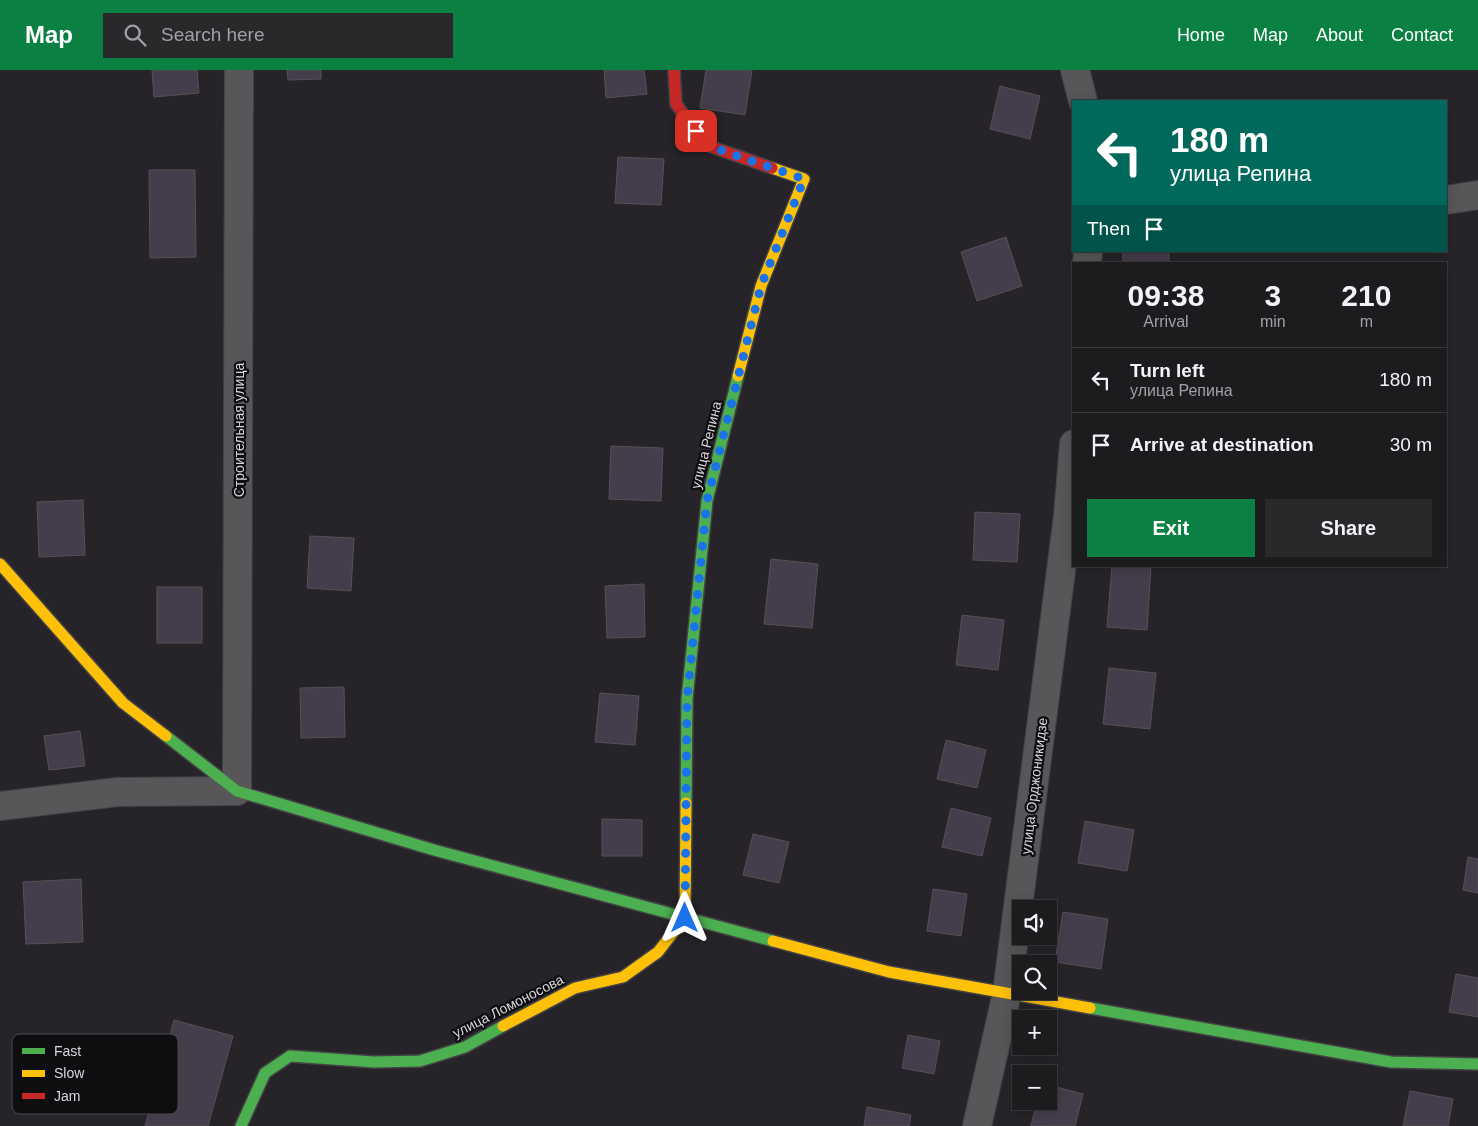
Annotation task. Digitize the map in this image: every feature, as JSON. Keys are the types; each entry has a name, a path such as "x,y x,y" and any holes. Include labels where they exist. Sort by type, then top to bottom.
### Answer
{"street":[{"name":"Строительная улица","path":"237,791 240,70"},
{"name":"улица Репина","path":"674,70 676,104 706,145 804,179 761,286 707,501 687,700 685,918"},
{"path":"1075,70 1083,100"},
{"path":"1447,200 1478,195"},
{"name":"улица Орджоникидзе","path":"977,1126 1007,993 1068,516 1072,468"},
{"path":"0,564 123,703 237,791"},
{"path":"0,806 118,792 237,791 434,850 889,972 1391,1062 1478,1064"},
{"name":"улица Ломоносова","path":"241,1126 265,1073 290,1056 374,1062 420,1061 465,1047 575,988 623,977 658,952 685,918"}],"building":[{"path":"152,70 197,70 199,93 154,97"},
{"path":"287,70 321,70 321,79 288,80"},
{"path":"604,70 644,70 647,94 606,98"},
{"path":"706,70 752,70 745,115 700,108"},
{"path":"1000,86 1040,96 1030,139 990,129"},
{"path":"618,157 664,159 661,205 615,203"},
{"path":"149,170 195,170 196,257 150,258"},
{"path":"1006,237 1022,286 977,301 961,252"},
{"path":"1123,252 1169,252 1169,262 1123,262"},
{"path":"611,446 663,448 661,501 609,499"},
{"path":"83,500 85,555 39,557 37,502"},
{"path":"975,512 1020,514 1017,562 973,560"},
{"path":"310,536 354,538 351,591 307,588"},
{"path":"771,559 818,564 812,628 764,624"},
{"path":"1112,567 1151,567 1147,630 1107,627"},
{"path":"644,584 645,637 607,638 605,586"},
{"path":"157,587 202,587 202,643 157,643"},
{"path":"962,615 1004,620 998,670 956,665"},
{"path":"1109,668 1156,673 1150,729 1103,724"},
{"path":"344,687 345,737 301,738 300,688"},
{"path":"600,693 639,696 635,745 595,742"},
{"path":"80,731 85,766 49,770 44,736"},
{"path":"946,740 986,750 977,788 937,779"},
{"path":"951,808 991,818 982,856 942,847"},
{"path":"602,819 642,820 642,856 602,856"},
{"path":"1085,821 1134,830 1127,871 1078,863"},
{"path":"753,834 789,842 779,883 743,875"},
{"path":"1468,857 1478,859 1478,893 1463,890"},
{"path":"81,879 83,942 26,944 23,882"},
{"path":"933,889 967,894 961,936 927,931"},
{"path":"1063,912 1108,919 1101,969 1057,962 1056,955"},
{"path":"1456,974 1478,978 1478,1017 1449,1012"},
{"path":"174,1020 233,1036 208,1126 145,1126 148,1114 178,1114 178,1034 170,1034"},
{"path":"908,1035 940,1041 934,1074 902,1068"},
{"path":"1057,1087 1083,1094 1075,1126 1031,1126 1035,1110 1057,1110"},
{"path":"1410,1091 1453,1099 1448,1126 1403,1126"},
{"path":"867,1107 911,1115 909,1126 864,1126"}],"traffic: fast":[{"path":"686,803 687,699 707,501 738,376"},
{"path":"166,736 237,791 434,850 773,941"},
{"path":"1090,1008 1391,1062 1478,1064"},
{"path":"241,1126 265,1073 290,1056 374,1062 420,1061 465,1047 503,1026"}],"traffic: slow":[{"path":"738,376 761,286 804,179 772,168"},
{"path":"0,564 123,703 166,736"},
{"path":"503,1026 575,988 623,977 658,952 685,917 686,803"},
{"path":"773,941 889,972 1090,1008"}],"traffic: jam":[{"path":"674,70 676,104 706,145 772,168"}],"route":[{"path":"685,918 687,700 707,501 761,286 804,179 706,145 696,131"}]}
